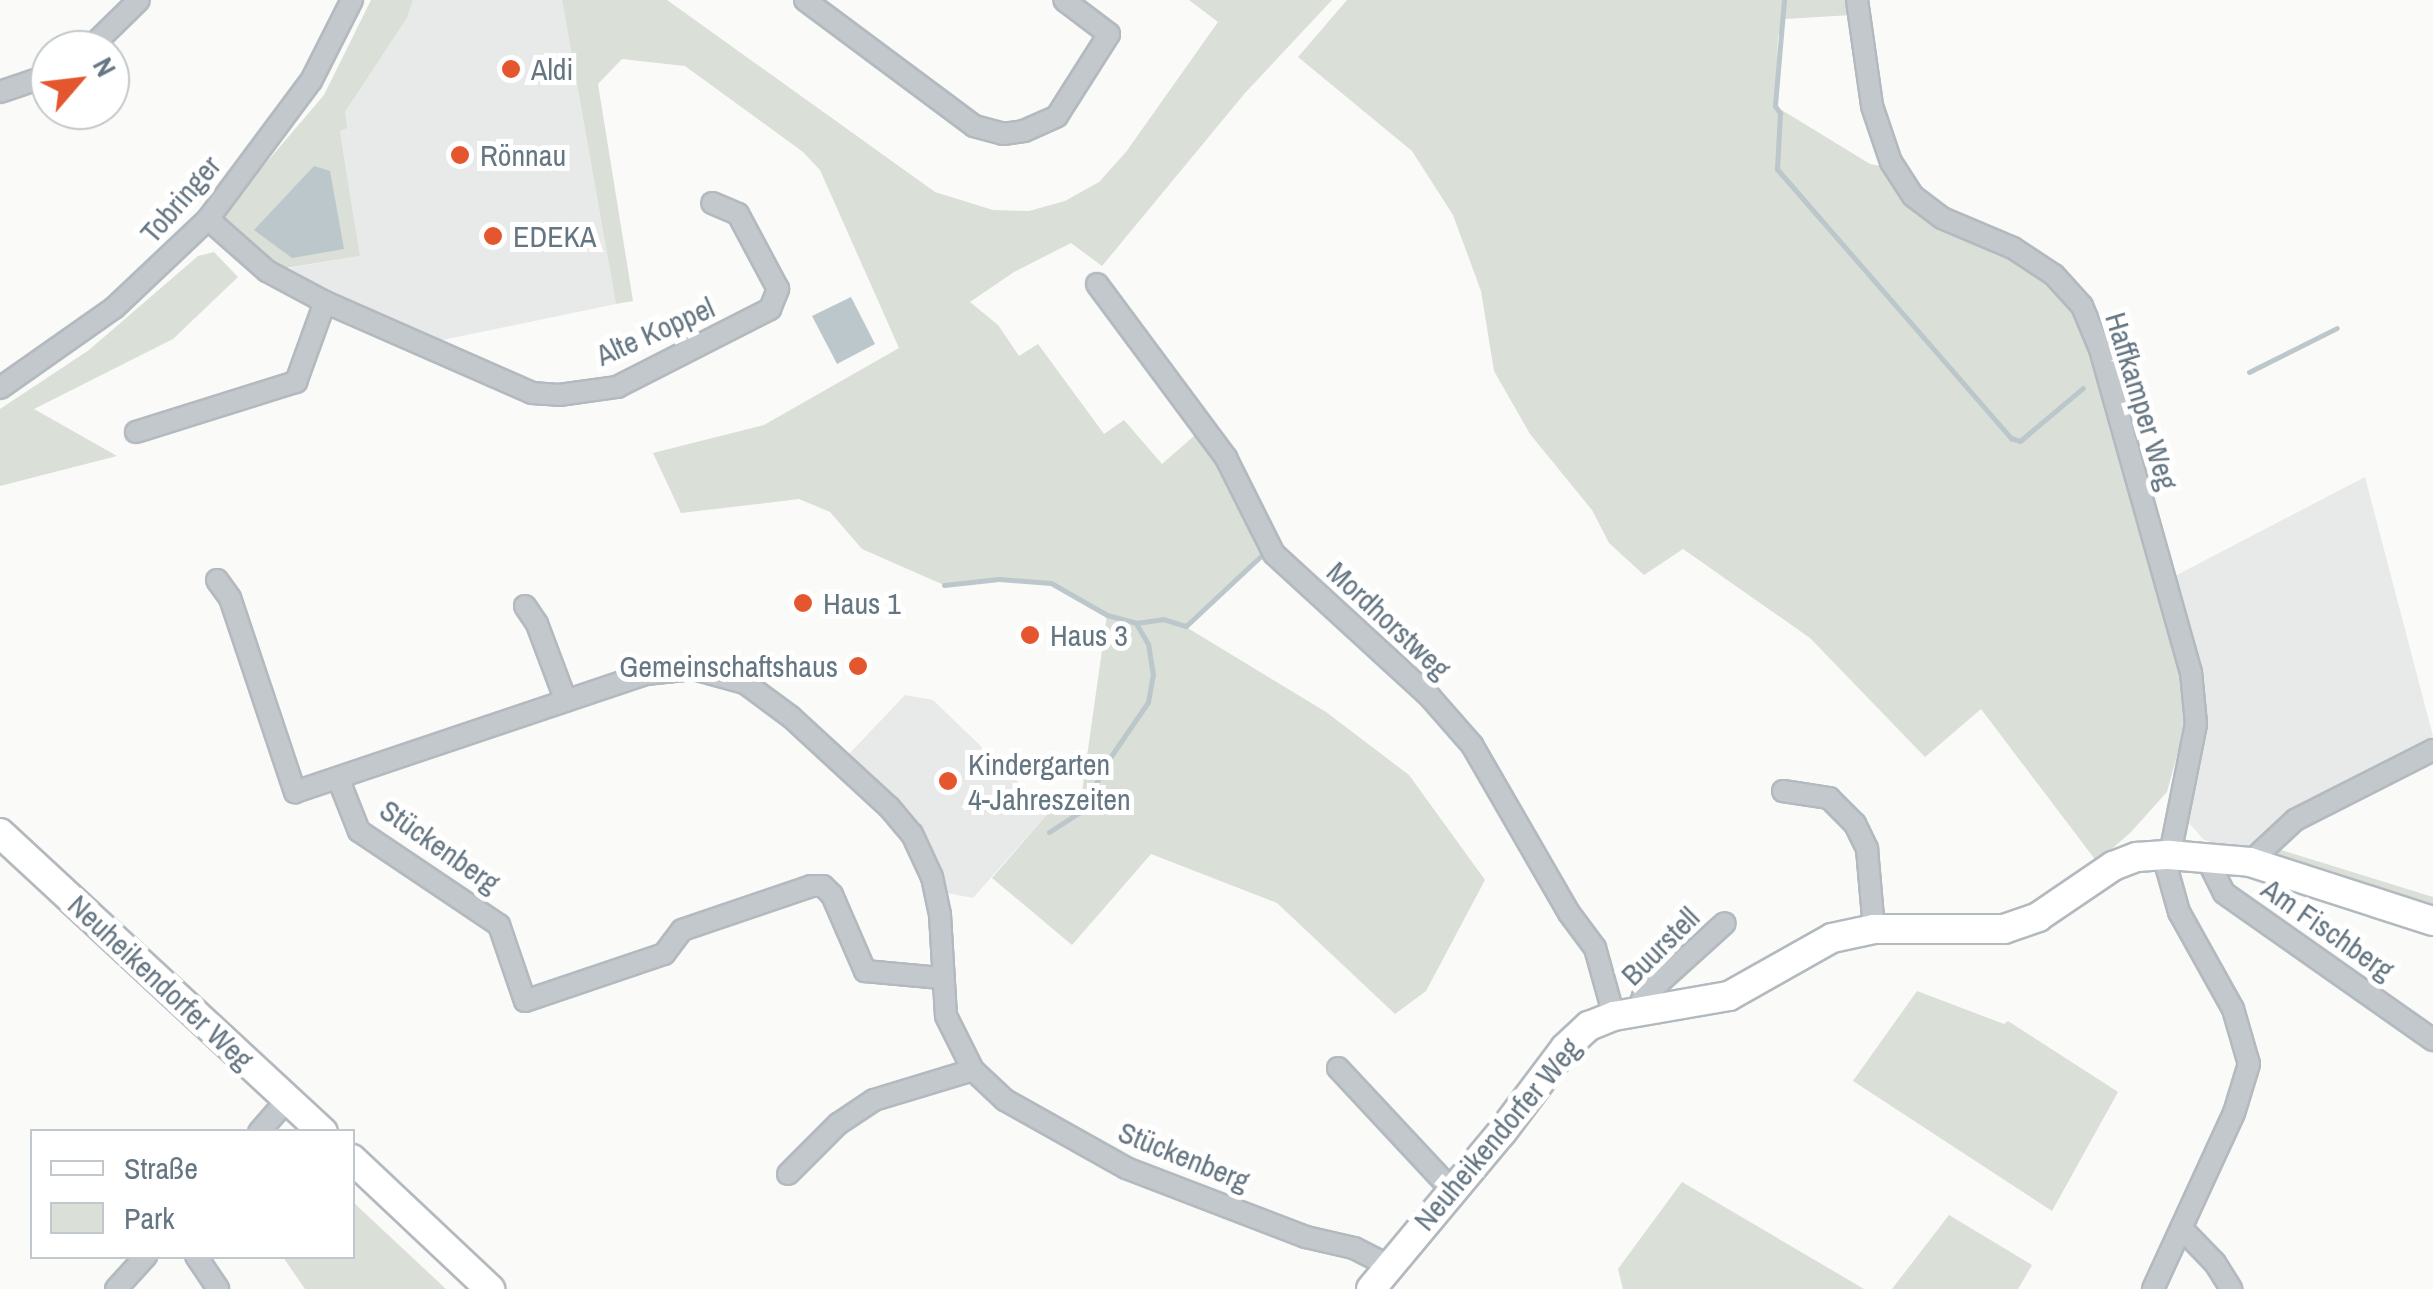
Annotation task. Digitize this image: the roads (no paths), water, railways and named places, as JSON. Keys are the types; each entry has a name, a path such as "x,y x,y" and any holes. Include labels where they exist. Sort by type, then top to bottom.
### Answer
{"street":[{"path":"108,30 139,0"},
{"name":"Tobringer","path":"0,388 114,308 208,219 311,82 352,0"},
{"path":"805,0 974,126 1003,134 1024,131 1057,116 1109,34 1064,0"},
{"name":"Haffkamper Weg","path":"1857,0 1872,106 1891,162 1913,196 1942,218 2013,248 2054,275 2082,306 2100,349 2190,672 2196,724 2169,855"},
{"path":"0,92 30,82"},
{"name":"Alte Koppel","path":"208,219 267,271 325,302 532,392 560,394 617,388 770,309 778,289 738,214 712,203"},
{"name":"Mordhorstweg","path":"1096,284 1226,458 1274,554 1430,697 1472,745 1569,913 1595,948 1625,1014"},
{"path":"136,432 296,382 325,302"},
{"name":"Stückenberg","path":"216,580 230,598 296,792 673,669 732,678 766,696 889,807 912,834 932,877 940,915 946,1016 973,1070 1005,1100 1126,1168 1306,1237 1354,1248 1378,1282"},
{"path":"524,606 537,624 566,701"},
{"path":"2250,862 2295,820 2433,750"},
{"name":"Stückenberg","path":"338,778 360,831 499,925 525,1001 664,954 682,930 811,886 823,886 832,895 865,971 941,978"},
{"path":"1783,791 1829,798 1855,824 1867,849 1874,929"},
{"name":"Neuheikendorfer Weg","path":"0,832 320,1129"},
{"path":"2153,1289 2184,1230 2234,1113 2249,1064 2233,1008 2180,912 2167,869 2169,855"},
{"name":"Neuheikendorfer Weg","path":"1378,1282 1502,1132 1565,1048 1589,1026 1625,1014 1728,996 1832,938 1874,929 2004,929 2038,917 2113,866 2137,857 2169,855 2205,855 2250,862 2433,922"},
{"name":"Am Fischberg","path":"2205,855 2224,892 2433,1040"},
{"name":"Buurstell","path":"1625,1014 1726,923"},
{"path":"1338,1068 1451,1189"},
{"path":"788,1174 838,1124 874,1100 973,1070"},
{"path":"262,1129 288,1100"},
{"path":"355,1162 490,1289"},
{"path":"2184,1230 2216,1263 2231,1289"},
{"path":"116,1289 143,1259"},
{"path":"198,1259 218,1289"}],"waterway":[{"path":"1784,0 1775,106 1780,113 1777,169 2011,438 2020,441 2083,388"},
{"path":"2249,372 2337,328"},
{"path":"944,585 999,579 1051,583 1107,615 1136,623 1163,619 1186,626 1265,552"},
{"path":"1049,832 1081,811 1109,759 1148,702 1153,675 1148,644 1136,623"}],"place":[{"name":"Aldi","path":"511,69"},
{"name":"Rönnau","path":"460,155"},
{"name":"EDEKA","path":"493,236"},
{"name":"Haus 1","path":"803,603"},
{"name":"Haus 3","path":"1030,635"},
{"name":"Gemeinschaftshaus","path":"858,666"},
{"name":"Kindergarten 4-Jahreszeiten","path":"948,781"}]}
